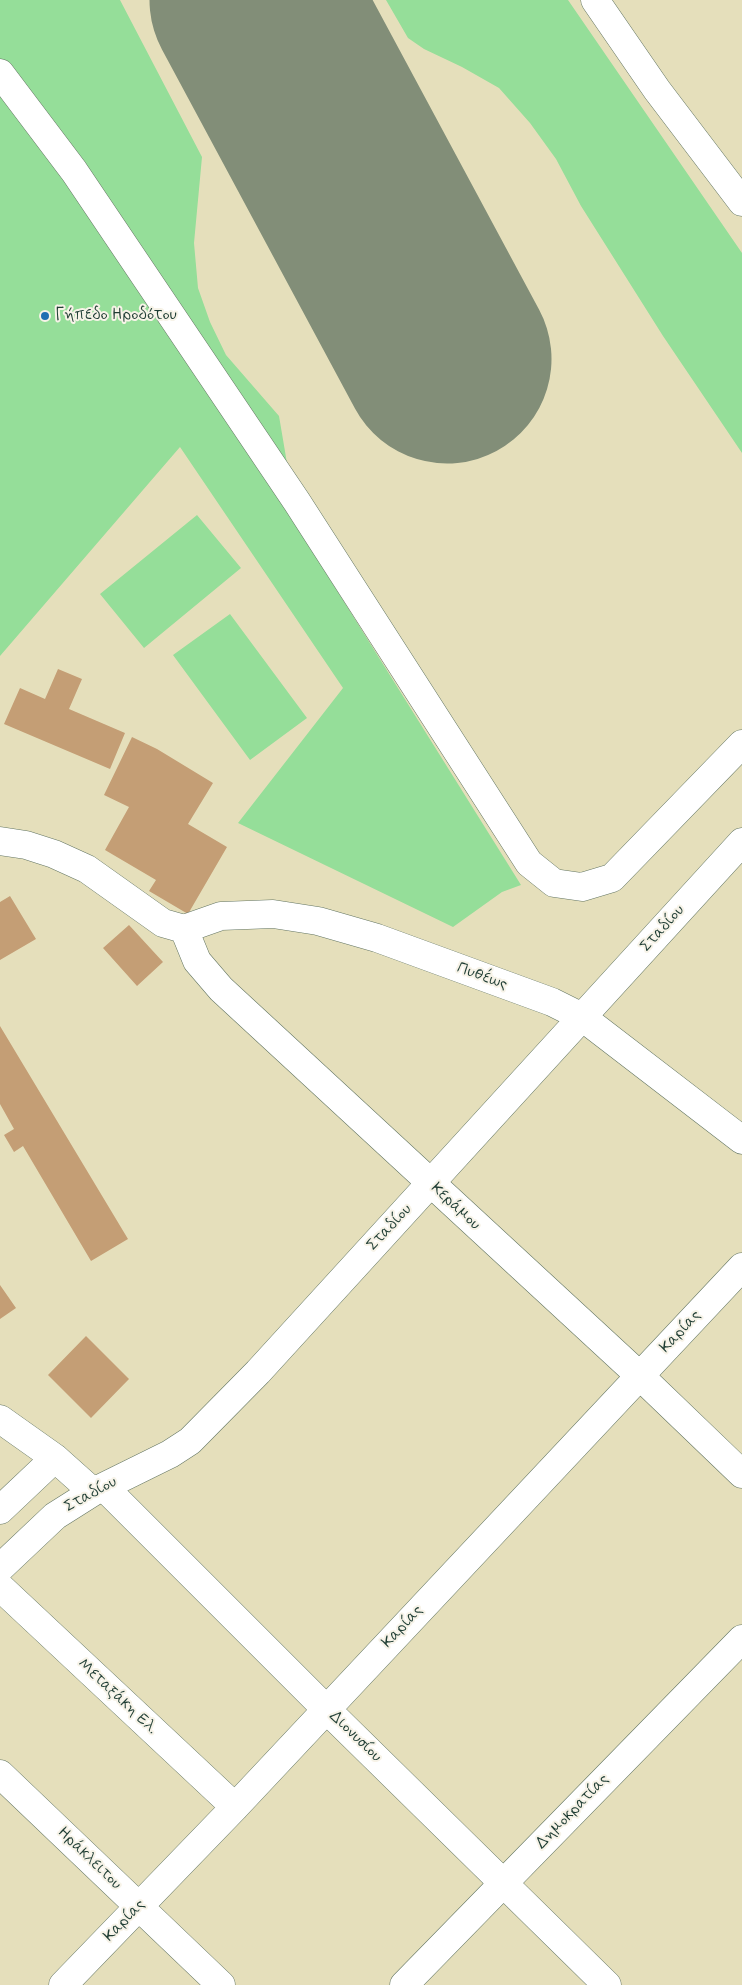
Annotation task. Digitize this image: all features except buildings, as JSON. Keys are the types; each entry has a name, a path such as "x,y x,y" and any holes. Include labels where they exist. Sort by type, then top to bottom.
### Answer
{"street":[{"path":"594,0 652,82 742,202"},
{"path":"0,74 74,171 297,502 529,863 554,883 582,887 612,878 742,744"},
{"path":"0,841 26,845 88,868 163,923 184,929"},
{"name":"Σταδίου","path":"0,1568 55,1516 99,1490 170,1454 198,1434 258,1372 742,842"},
{"name":"Πυθέως","path":"184,929 221,916 273,914 318,921 377,938 552,1002 582,1016 742,1140"},
{"name":"Κεράμου","path":"184,929 197,961 205,972 430,1184 640,1376 742,1474"},
{"name":"Καρίας","path":"63,1985 235,1807 742,1267"},
{"name":"Διονυσίου","path":"0,1420 99,1490 326,1709 607,1985"},
{"path":"0,1510 55,1458"},
{"name":"Μεταξάκη Ελ.","path":"0,1586 235,1807"},
{"name":"Δημοκρατίας","path":"404,1985 742,1639"},
{"name":"Ηράκλειτου","path":"0,1774 221,1985"}],"green space":[{"path":"0,0 120,0 202,157 194,243 198,288 210,322 226,355 279,416 298,528 521,885 502,892 453,927 238,823 343,688 180,447 0,656"},
{"path":"386,0 568,0 742,253 742,453 663,336 581,206 556,159 530,123 499,88 462,67 424,49 408,38"},
{"path":"197,515 241,568 144,648 100,594"},
{"path":"230,614 307,718 250,760 173,655"}],"runway":[{"path":"254,0 447,359"}],"place":[{"name":"Γήπεδο Ηροδότου","path":"45,316"}]}
